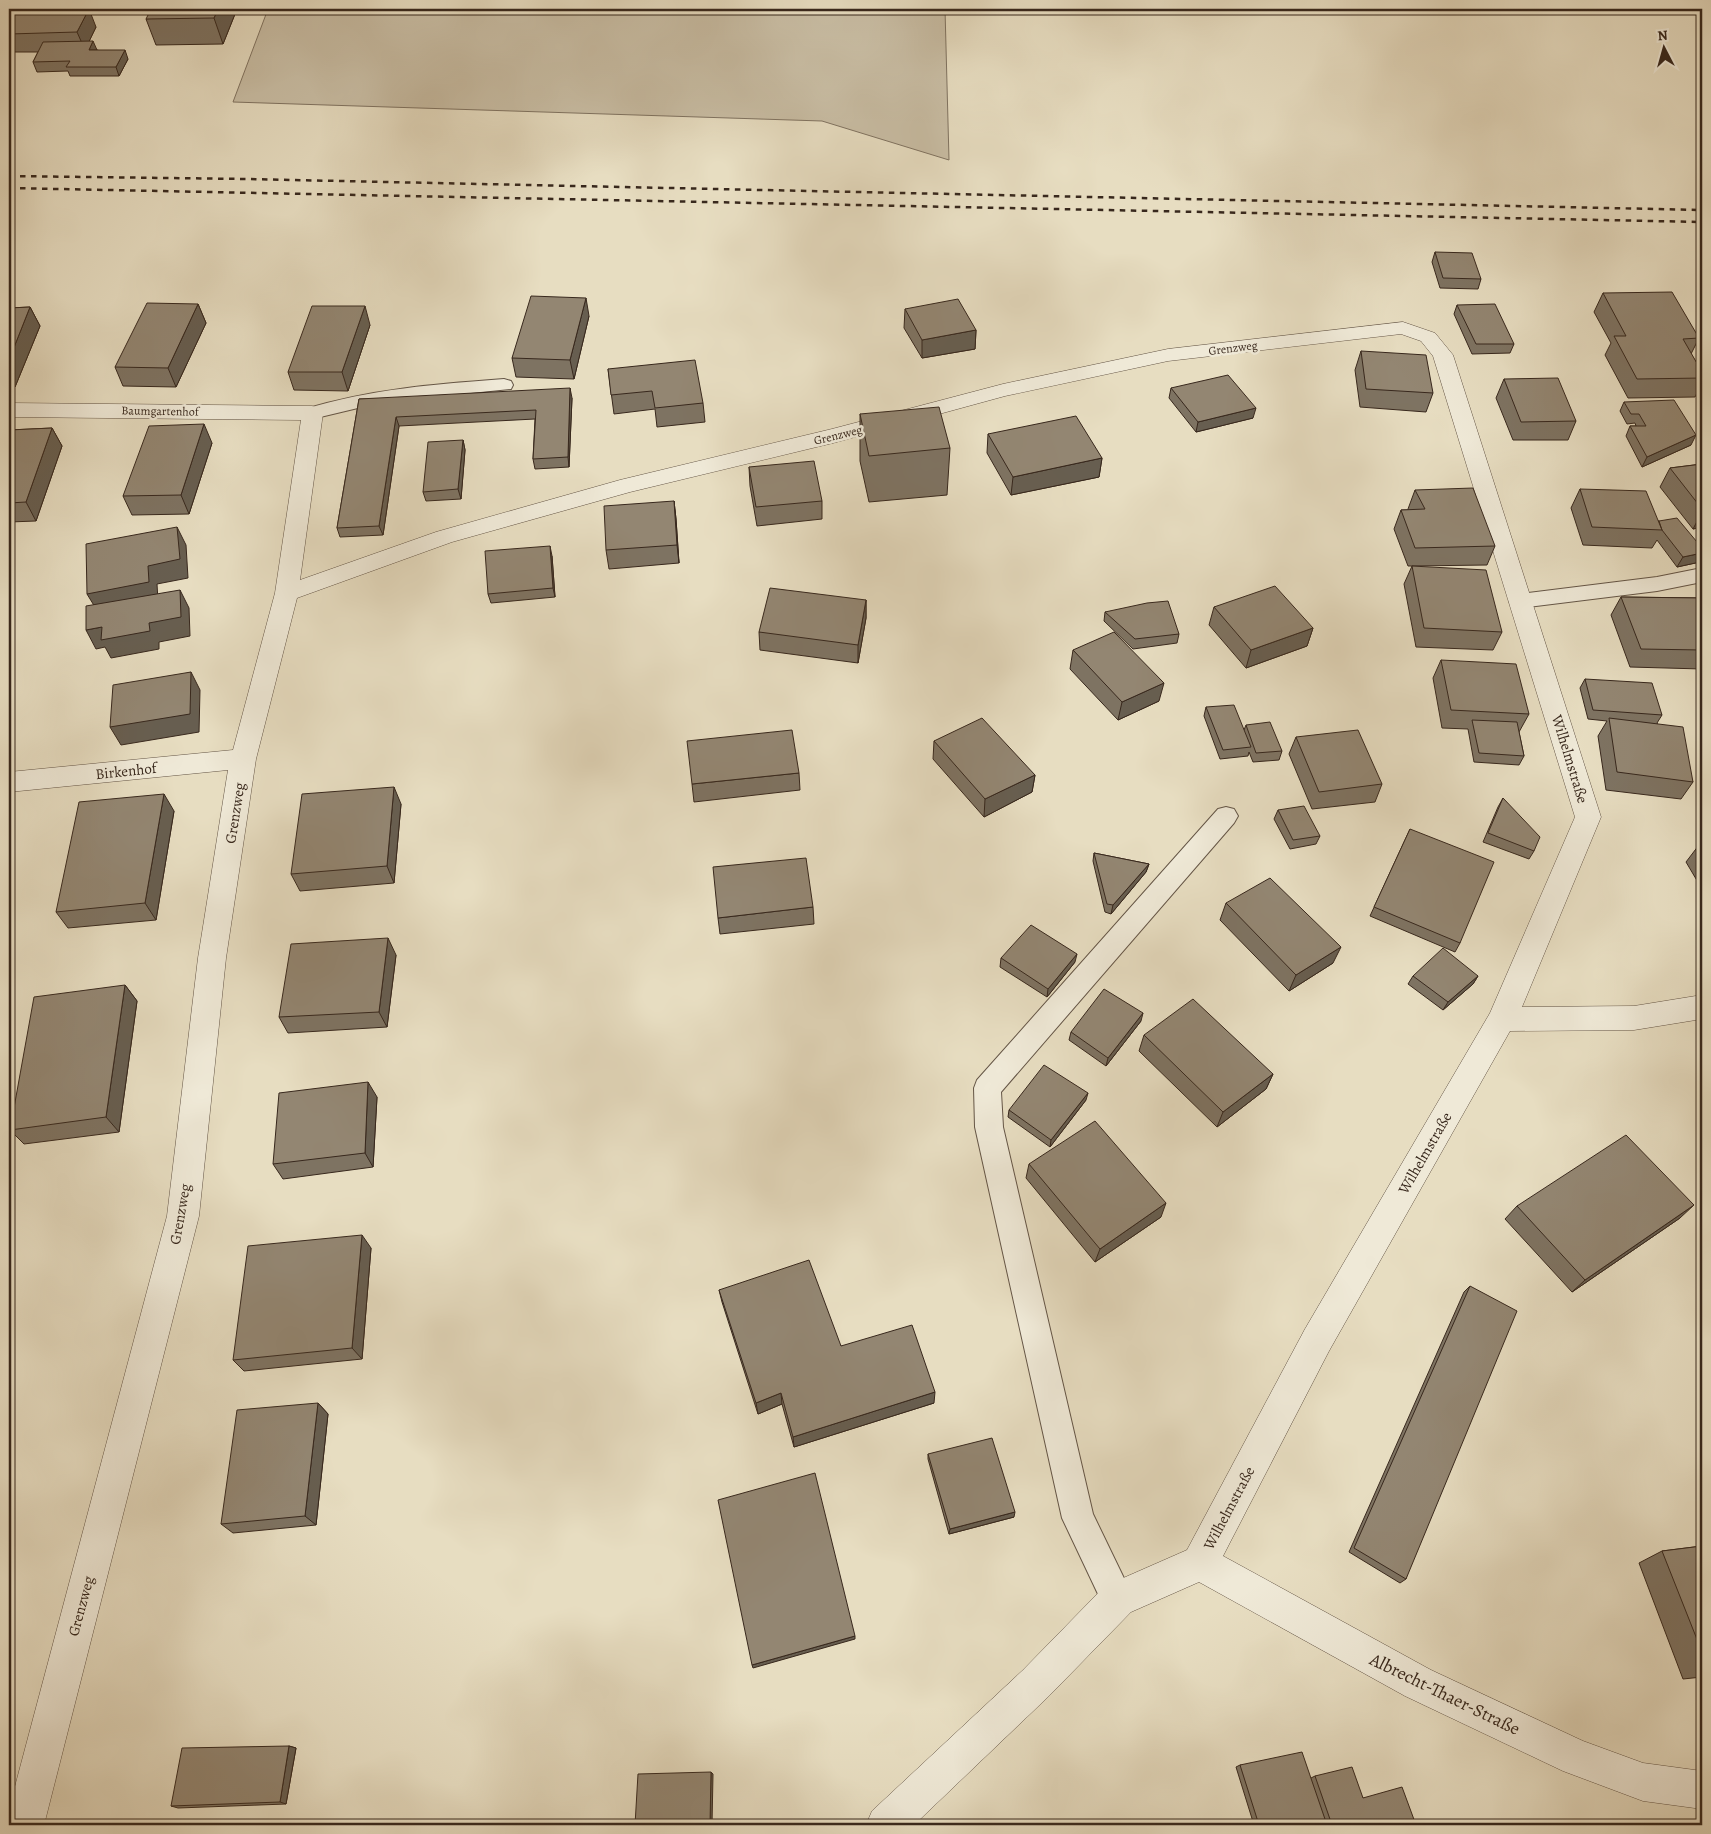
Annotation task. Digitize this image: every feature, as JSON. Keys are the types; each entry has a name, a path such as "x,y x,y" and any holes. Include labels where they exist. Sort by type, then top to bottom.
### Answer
{"street":[{"name":"Grenzweg","path":"287,592 444,537 628,485 833,436 1003,390 1168,355 1403,328 1428,337"},
{"name":"Wilhelmstraße","path":"886,1825 1036,1683 1118,1599 1200,1563 1317,1340 1502,1019 1588,817 1443,355 1428,337"},
{"name":"Baumgartenhof","path":"9,410 312,413"},
{"name":"Grenzweg","path":"24,1825 182,1216 212,958 243,760 287,592 312,413"},
{"name":"Birkenhof","path":"9,782 243,760"},
{"path":"1502,1019 1634,1018 1702,1007"},
{"name":"Albrecht-Thaer-Straße","path":"1200,1563 1418,1683 1576,1758 1643,1782 1702,1790"}],"lane":[{"path":"312,413 338,404 365,398 504,385"},
{"path":"1520,601 1657,584 1702,575"},
{"path":"1118,1599 1078,1518 989,1127 987,1088 1226,816"}],"shaded area":[{"path":"268,9 945,9 949,160 822,121 233,102"}],"building":[{"path":"89,9 77,32 9,34 9,11"},
{"path":"151,9 218,9 214,18 146,19"},
{"path":"93,41 89,50 125,50 116,67 66,67 70,61 33,62 43,42"},
{"path":"1435,252 1472,253 1481,279 1443,278"},
{"path":"1672,292 1699,338 1683,339 1702,372 1702,378 1637,379 1614,336 1626,336 1603,293"},
{"path":"531,296 586,298 570,360 512,358"},
{"path":"958,299 976,330 922,340 905,309"},
{"path":"147,303 198,304 168,368 115,367"},
{"path":"1495,304 1514,344 1476,344 1457,305"},
{"path":"312,306 365,306 342,372 288,372"},
{"path":"30,307 9,360 9,308"},
{"path":"1361,351 1426,355 1433,393 1366,389"},
{"path":"695,360 703,403 655,408 652,391 611,395 608,369"},
{"path":"1228,375 1256,408 1198,422 1171,388"},
{"path":"1558,378 1576,421 1521,422 1504,379"},
{"path":"570,388 568,457 533,459 536,410 396,417 379,526 337,528 359,399"},
{"path":"1674,400 1696,435 1647,457 1630,426 1646,426 1639,414 1631,414 1624,402"},
{"path":"939,407 950,448 869,456 860,414"},
{"path":"1076,416 1102,458 1013,477 988,434"},
{"path":"204,424 181,495 123,496 149,426"},
{"path":"52,428 26,502 9,503 9,430"},
{"path":"463,440 458,489 423,492 428,442"},
{"path":"814,461 822,501 756,507 749,467"},
{"path":"1702,464 1702,509 1670,468"},
{"path":"1473,488 1495,546 1415,548 1401,510 1425,509 1415,490"},
{"path":"1580,489 1646,491 1662,530 1592,527"},
{"path":"674,501 677,545 606,550 604,506"},
{"path":"1677,518 1702,548 1702,553 1683,557 1662,530 1659,521"},
{"path":"177,527 180,559 148,566 149,582 87,594 86,544"},
{"path":"550,546 553,588 488,594 485,551"},
{"path":"1412,566 1486,570 1502,632 1424,628"},
{"path":"1275,586 1313,628 1251,650 1214,607"},
{"path":"770,588 866,600 858,645 759,632"},
{"path":"180,590 181,617 149,623 150,631 101,640 102,627 86,630 86,606"},
{"path":"1621,597 1702,598 1702,650 1641,649"},
{"path":"1168,601 1179,634 1135,639 1105,612 1147,603"},
{"path":"1114,632 1164,683 1122,702 1073,650"},
{"path":"1441,660 1516,664 1529,714 1451,710"},
{"path":"191,672 190,714 110,727 113,685"},
{"path":"1585,679 1652,683 1662,715 1593,710"},
{"path":"1234,705 1251,747 1223,750 1206,707"},
{"path":"982,718 1035,775 985,799 934,741"},
{"path":"1609,718 1683,727 1693,782 1617,772"},
{"path":"1472,720 1517,722 1524,756 1479,753"},
{"path":"1270,722 1282,751 1256,753 1246,725"},
{"path":"792,730 799,773 692,784 687,741"},
{"path":"1358,730 1382,784 1319,792 1296,737"},
{"path":"394,787 387,866 291,874 302,794"},
{"path":"164,794 145,903 56,912 79,802"},
{"path":"1503,798 1540,837 1534,851 1488,833"},
{"path":"1304,806 1320,836 1293,840 1278,810"},
{"path":"1410,829 1494,862 1460,943 1374,907"},
{"path":"1094,853 1149,864 1113,905 1107,904"},
{"path":"806,858 813,907 718,918 713,867"},
{"path":"1270,878 1341,947 1296,975 1226,903"},
{"path":"1031,925 1077,954 1048,989 1001,958"},
{"path":"388,938 379,1012 279,1017 291,944"},
{"path":"1443,948 1478,976 1448,1002 1413,976"},
{"path":"125,985 106,1117 10,1130 34,997"},
{"path":"1104,989 1143,1013 1108,1058 1071,1032"},
{"path":"1193,999 1273,1074 1223,1112 1144,1035"},
{"path":"1044,1065 1088,1093 1051,1140 1009,1110"},
{"path":"368,1082 365,1153 273,1164 279,1093"},
{"path":"1095,1121 1166,1203 1100,1249 1029,1164"},
{"path":"1626,1135 1694,1205 1585,1280 1517,1206"},
{"path":"362,1235 352,1348 233,1360 248,1246"},
{"path":"809,1260 841,1346 912,1325 935,1392 793,1437 781,1393 756,1403 719,1290"},
{"path":"1470,1286 1517,1311 1406,1579 1354,1548"},
{"path":"318,1403 305,1516 221,1524 237,1410"},
{"path":"992,1438 1015,1512 950,1529 928,1454"},
{"path":"815,1473 855,1636 752,1665 718,1500"},
{"path":"1702,1546 1702,1652 1662,1551"},
{"path":"289,1746 280,1802 171,1806 182,1748"},
{"path":"1302,1752 1327,1825 1259,1825 1240,1765"},
{"path":"1352,1767 1363,1798 1402,1787 1416,1825 1332,1825 1315,1776"},
{"path":"711,1772 710,1825 635,1825 638,1774"}],"railway":[{"path":"9,176 246,179 1702,210"},
{"path":"9,188 1702,222"}]}
